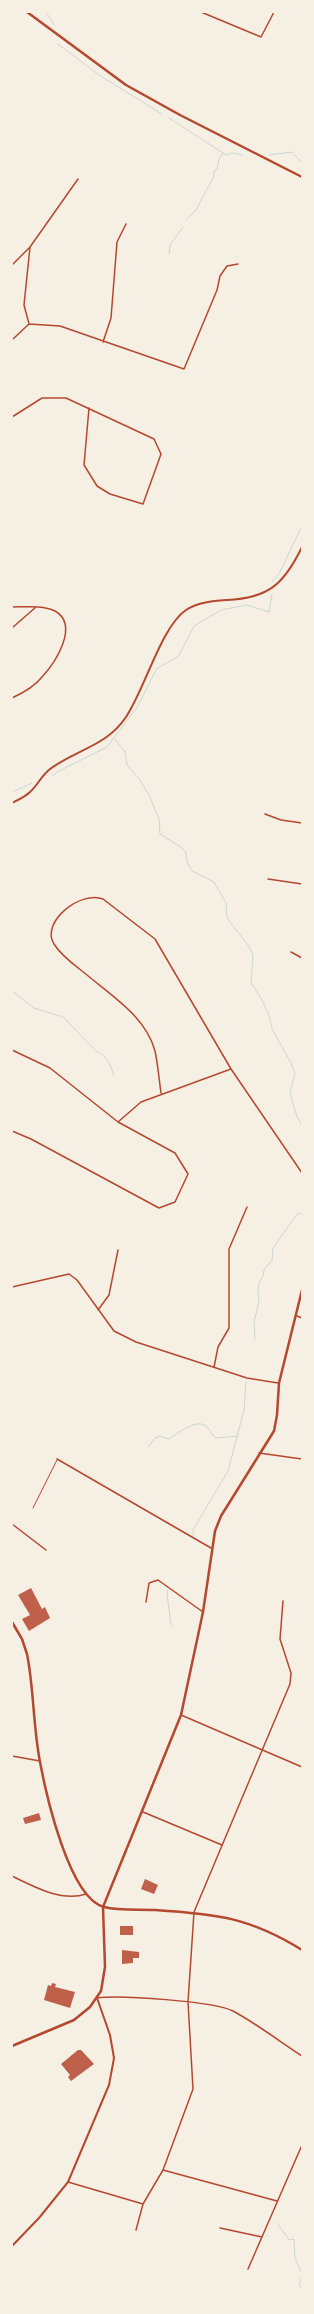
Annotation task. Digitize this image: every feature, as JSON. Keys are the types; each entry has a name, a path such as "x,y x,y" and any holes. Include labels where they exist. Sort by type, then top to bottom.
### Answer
{"main road":[{"path":"26,12 32,14 126,85 219,136 302,177"},
{"path":"12,2046 74,2020 90,2007 97,1998 103,1985 105,1967 103,1907 143,1812 181,1715 203,1612 215,1531 221,1516 276,1425 279,1383 302,1290"},
{"path":"12,1622 22,1639 27,1654 40,1761 66,1859 72,1874 86,1894 103,1907 222,1915 251,1923 302,1950"}],"street":[{"path":"201,12 207,13 261,37 274,12"},
{"path":"12,265 30,247 78,179"},
{"path":"103,342 111,318 117,242 126,224"},
{"path":"29,324 24,305 30,247"},
{"path":"12,340 29,324 60,326 184,370 217,290 220,276 227,266 238,264"},
{"path":"12,417 42,398 66,398 89,408 154,439 161,454 143,504 110,494 98,486 84,465 89,408"},
{"path":"12,803 30,793 49,770 99,744 126,718 145,682 164,636 186,610 209,601 247,599 276,587 294,565 302,547"},
{"path":"12,607 56,611 65,622 66,637 42,677 23,693 12,698"},
{"path":"12,628 36,608"},
{"path":"265,814 281,820 302,822"},
{"path":"268,879 302,884"},
{"path":"161,1093 155,1051 148,1035 133,1014 66,957 53,943 51,931 55,920 69,907 86,897 94,896 103,899 155,939 231,1069 302,1173"},
{"path":"291,952 302,958"},
{"path":"12,1050 50,1068 118,1122 175,1153 188,1174 175,1202 159,1208 31,1139 12,1131"},
{"path":"118,1122 141,1102 161,1093 231,1069"},
{"path":"214,1367 218,1347 229,1328 229,1249 247,1207"},
{"path":"98,1310 109,1294 118,1250"},
{"path":"12,1286 69,1274 77,1280 114,1331 136,1342 247,1378 279,1383"},
{"path":"295,1315 302,1318"},
{"path":"259,1453 302,1459"},
{"path":"57,1459 212,1548"},
{"path":"12,1524 46,1550"},
{"path":"146,1602 149,1583 158,1580 203,1612"},
{"path":"136,2230 143,2204 163,2170 193,2089 188,2002 194,1912 290,1684 291,1673 280,1640 283,1601"},
{"path":"181,1715 302,1767"},
{"path":"12,1756 40,1761"},
{"path":"143,1812 222,1845"},
{"path":"12,1876 38,1889 72,1897 86,1894"},
{"path":"12,2246 39,2218 68,2182 109,2085 114,2058 110,2035 97,1998 110,1996 188,2002 231,2010 302,2056"},
{"path":"248,2269 276,2201 302,2145"},
{"path":"163,2170 276,2201"},
{"path":"68,2182 143,2204"},
{"path":"220,2228 262,2237"}],"lane":[{"path":"33,1508 57,1459"}],"building":[{"path":"31,1588 42,1609 45,1607 50,1618 29,1631 22,1619 30,1615 18,1595"},
{"path":"39,1813 41,1820 25,1824 23,1818"},
{"path":"145,1879 158,1885 154,1894 141,1889"},
{"path":"120,1926 133,1926 133,1935 120,1935"},
{"path":"122,1950 139,1952 139,1958 133,1958 133,1963 122,1964"},
{"path":"52,1983 56,1984 55,1987 75,1992 70,2008 44,2000 48,1985 51,1986"},
{"path":"78,2050 81,2050 94,2064 71,2081 68,2077 70,2075 61,2064"}],"waterway":[{"path":"46,12 55,26"},
{"path":"58,44 99,75 162,114"},
{"path":"169,118 226,155 232,153 242,155"},
{"path":"269,155 292,152 302,163"},
{"path":"186,220 196,210 214,176 214,171 217,169 219,159 223,153"},
{"path":"169,254 170,245 183,227"},
{"path":"272,582 279,574 302,526"},
{"path":"52,776 107,747 138,706 157,668 178,657 194,626 221,610 247,605 269,612 272,594"},
{"path":"115,739 125,752 127,765 140,780 150,797 159,819 160,834 181,847 186,853 187,862 192,871 214,882 226,903 227,918 248,945 253,955 251,983 261,998 269,1015 272,1029 295,1073 290,1093 297,1117 302,1126"},
{"path":"12,792 32,783"},
{"path":"12,991 34,1008 63,1017 96,1051 105,1058 114,1075"},
{"path":"255,1339 254,1322 259,1302 258,1288 264,1270 272,1260 273,1248 297,1214 302,1213"},
{"path":"193,1535 193,1530 228,1471 244,1410 246,1382"},
{"path":"148,1447 155,1438 160,1436 169,1439 188,1427 199,1424 208,1428 216,1438 238,1436"},
{"path":"168,1590 167,1594 171,1625"},
{"path":"277,2223 289,2240 294,2239 295,2258 302,2274 299,2286 302,2289"}]}
